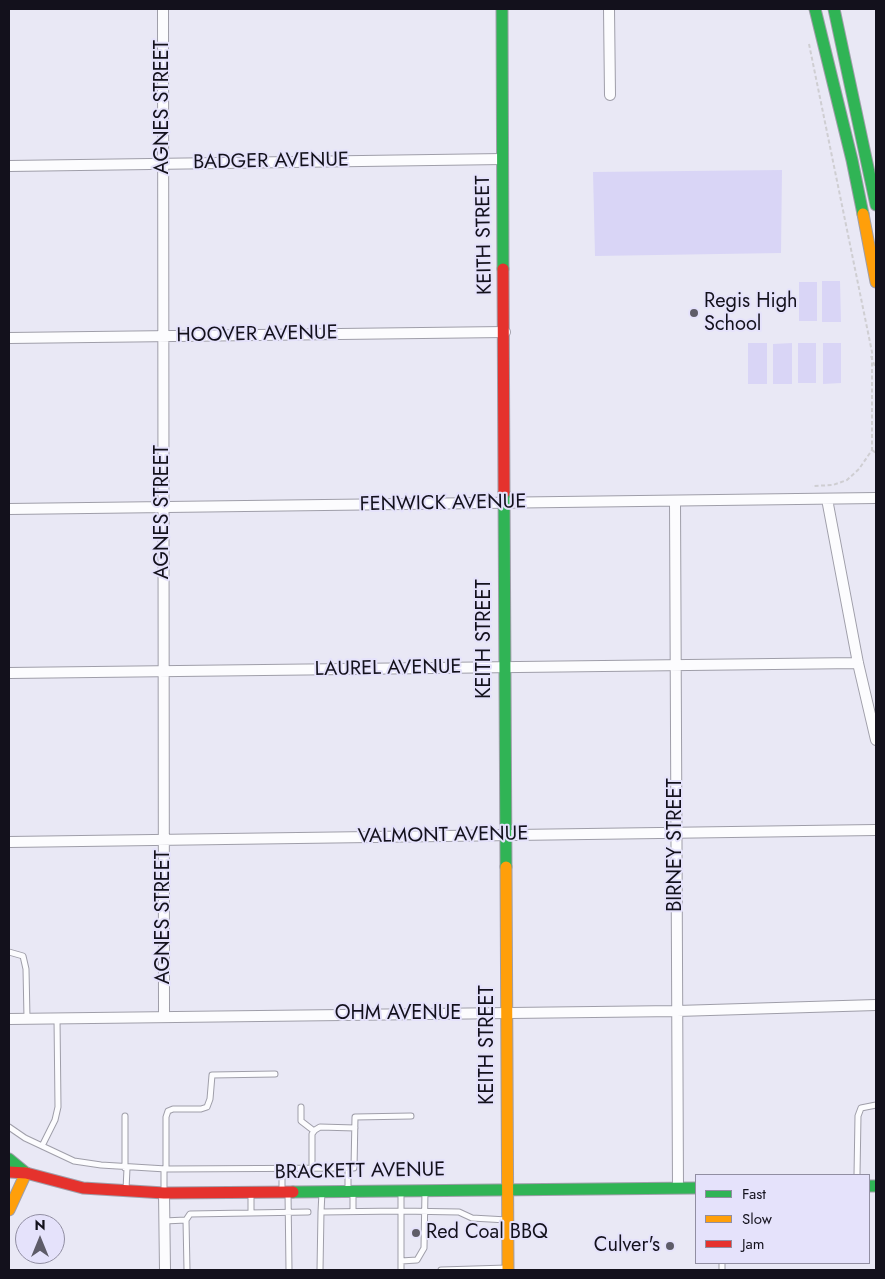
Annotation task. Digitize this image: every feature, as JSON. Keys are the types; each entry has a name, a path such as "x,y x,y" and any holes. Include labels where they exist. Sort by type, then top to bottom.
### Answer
{"main road":[{"name":"KEITH STREET","path":"502,9 508,1269"},
{"path":"815,9 852,160 876,282"},
{"path":"834,9 876,205"},
{"path":"826,60 843,102 852,141 859,151 864,153"},
{"path":"9,1159 26,1173"},
{"path":"9,1172 26,1173"},
{"path":"9,1210 26,1173"},
{"name":"BRACKETT AVENUE","path":"26,1173 83,1188 164,1193 695,1188"}],"street":[{"name":"AGNES STREET","path":"163,9 164,508 162,672 164,1016"},
{"path":"609,9 610,95"},
{"path":"864,153 876,153"},
{"name":"BADGER AVENUE","path":"9,166 503,159"},
{"name":"HOOVER AVENUE","path":"9,338 505,332"},
{"name":"FENWICK AVENUE","path":"9,509 876,498"},
{"path":"826,499 858,663 876,740"},
{"name":"BIRNEY STREET","path":"675,502 678,1188"},
{"name":"LAUREL AVENUE","path":"9,673 858,663"},
{"name":"VALMONT AVENUE","path":"9,842 876,830"},
{"name":"OHM AVENUE","path":"9,1019 677,1011 876,1005"},
{"path":"164,1193 165,1270"}],"lane":[{"path":"9,952 23,956 26,969 27,1018"},
{"path":"42,1146 55,1120 58,1107 56,1018"},
{"path":"164,1193 166,1117 168,1111 207,1107 210,1098 212,1075 275,1074"},
{"path":"857,1174 858,1116 861,1108 876,1105"},
{"path":"301,1107 301,1121 314,1131"},
{"path":"125,1116 126,1191"},
{"path":"9,1127 25,1138 74,1160 126,1168 354,1168 355,1117 411,1116"},
{"path":"314,1131 320,1128 355,1128"},
{"path":"312,1168 314,1131"},
{"path":"282,1168 288,1212 289,1270"},
{"path":"348,1168 353,1211"},
{"path":"401,1190 401,1270"},
{"path":"401,1261 418,1260 422,1256 424,1248 425,1190"},
{"path":"320,1270 322,1191"},
{"path":"251,1192 252,1212"},
{"path":"321,1212 424,1210 459,1212 472,1218 508,1220"},
{"path":"187,1270 186,1220 190,1214 308,1212"},
{"path":"164,1221 186,1220"},
{"path":"441,1270 508,1269"}],"path":[{"path":"808,38 852,250 871,356 872,450 859,469 847,480 833,485 812,486"},
{"path":"871,356 876,369"},
{"path":"872,450 876,453"}],"shaded area":[{"path":"782,170 781,253 595,256 593,172"},
{"path":"822,281 840,281 841,322 822,322"},
{"path":"799,282 817,282 817,321 799,321"},
{"path":"748,343 767,343 767,384 748,384"},
{"path":"792,343 792,384 773,384 773,344"},
{"path":"798,343 816,343 816,383 798,383"},
{"path":"823,343 841,343 841,383 823,384"}],"traffic: fast":[{"path":"502,9 503,269"},
{"path":"815,9 852,160 863,214"},
{"path":"834,9 876,205"},
{"path":"504,493 506,867"},
{"path":"9,1159 26,1173"},
{"path":"870,1186 876,1186"},
{"path":"293,1192 695,1188"}],"traffic: slow":[{"path":"863,214 876,282"},
{"path":"506,867 508,1270"},
{"path":"9,1210 26,1173"}],"traffic: jam":[{"path":"503,269 504,493"},
{"path":"9,1172 26,1173 83,1188 164,1193 293,1192"}],"place":[{"name":"Regis High School","path":"694,313"},
{"name":"Red Coal BBQ","path":"416,1233"},
{"name":"Culver's","path":"670,1246"}]}
